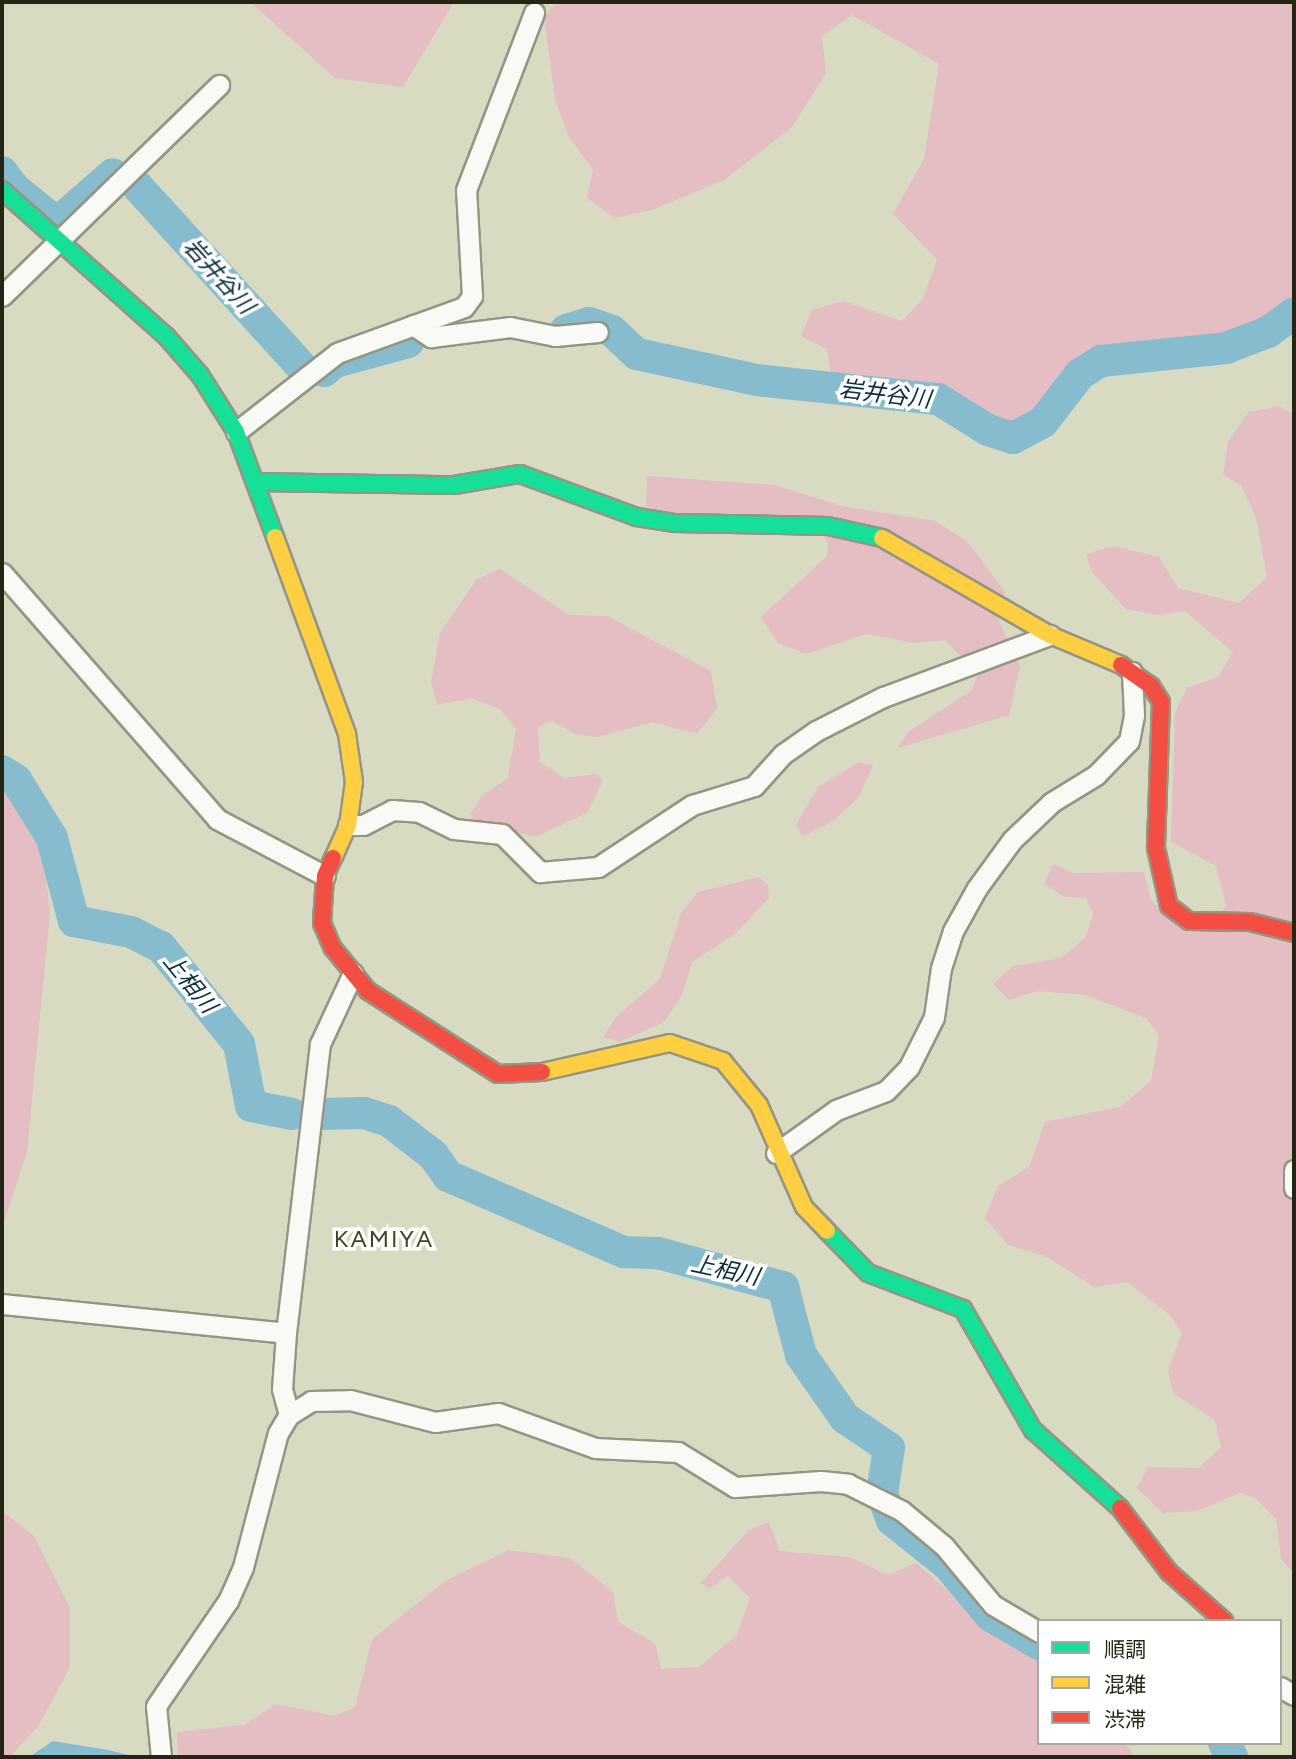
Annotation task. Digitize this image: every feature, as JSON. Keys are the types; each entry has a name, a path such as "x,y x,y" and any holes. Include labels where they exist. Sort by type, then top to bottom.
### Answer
{"street":[{"path":"236,432 337,353 464,307 472,296 466,190 534,13"},
{"path":"2,296 219,85"},
{"path":"2,190 166,336 200,375 236,432 346,734 354,782 348,825 324,876 322,923 353,973 393,1012 498,1074 525,1076 659,1045 696,1048 743,1079 804,1207 868,1273 963,1308 1033,1430 1117,1504 1169,1572 1222,1619"},
{"path":"413,325 430,337 510,327 555,336 598,332"},
{"path":"255,482 454,485 520,474 637,517 674,523 828,526 891,540 1050,635 1105,654 1132,673 1161,702 1156,848 1160,885 1169,906 1189,921 1250,922 1294,933"},
{"path":"2,573 217,819 324,876"},
{"path":"348,825 363,825 392,810 419,812 454,829 502,834 540,872 597,867 692,805 754,786 806,739 883,697 1050,635"},
{"path":"776,1153 836,1110 886,1091 909,1067 934,1017 940,968 953,931 977,888 1020,832 1052,802 1096,775 1129,741 1135,715 1132,673"},
{"path":"289,1415 282,1389 286,1333 320,1044 353,973"},
{"path":"1294,1170 1294,1188"},
{"path":"2,1304 286,1333"},
{"path":"161,1757 156,1706 228,1601 243,1567 278,1433 289,1415 303,1404 332,1398 435,1422 498,1413 595,1448 678,1451 735,1487 821,1481 881,1498 944,1546 993,1605 1037,1631"}],"shaded area":[{"path":"250,2 454,2 403,87 335,78"},
{"path":"557,2 1294,2 1294,300 1269,320 1230,336 1147,340 1078,360 1046,406 1011,429 983,422 938,391 831,376 827,349 801,336 812,310 843,301 902,321 923,299 937,259 893,214 924,159 939,64 852,15 822,36 826,73 792,127 724,180 652,210 615,218 587,198 593,170 568,135 555,99 544,16"},
{"path":"1279,406 1294,414 1294,1573 1281,1559 1276,1519 1255,1498 1240,1493 1197,1511 1163,1513 1137,1488 1148,1467 1199,1468 1221,1447 1215,1420 1174,1394 1168,1371 1182,1333 1170,1315 1127,1282 1094,1287 1047,1257 1008,1245 985,1218 998,1186 1029,1167 1045,1122 1120,1107 1151,1081 1159,1035 1146,1018 1086,995 1037,991 1009,1000 993,984 1013,966 1061,958 1086,937 1093,914 1086,898 1065,897 1044,884 1053,864 1073,873 1144,872 1151,900 1173,922 1211,926 1226,906 1216,866 1171,842 1175,713 1187,688 1218,677 1233,652 1185,611 1157,615 1126,609 1092,572 1086,554 1113,546 1159,557 1178,588 1239,603 1267,577 1256,518 1241,485 1223,475 1228,442 1249,412"},
{"path":"647,476 775,485 842,506 935,521 967,541 1005,592 999,621 1020,667 1009,715 898,748 908,732 971,691 978,674 945,640 913,643 866,634 806,654 778,643 761,617 827,556 828,542 809,520 662,515 646,506"},
{"path":"500,569 569,615 607,616 711,671 717,709 697,734 653,722 598,737 575,734 552,721 538,727 540,762 565,778 595,774 603,780 588,812 536,837 476,823 470,814 482,796 508,778 516,729 501,710 472,698 438,705 431,682 440,633 477,579"},
{"path":"859,762 873,766 858,798 833,821 803,836 796,825 818,787"},
{"path":"2,782 29,814 44,861 50,912 27,1152 2,1228"},
{"path":"759,877 768,885 769,898 735,934 692,962 682,995 664,1022 619,1042 603,1037 616,1017 660,979 681,913 698,892"},
{"path":"2,1511 34,1536 70,1608 70,1667 39,1725 10,1757 2,1757"},
{"path":"769,1522 780,1551 850,1557 888,1575 916,1563 993,1630 1037,1653 1037,1745 1126,1745 1135,1757 178,1757 177,1732 244,1725 276,1704 335,1716 355,1707 372,1639 447,1580 509,1550 570,1558 613,1592 618,1622 655,1643 661,1669 699,1667 737,1635 750,1598 728,1576 709,1589 701,1583 749,1530"}],"water":[{"path":"53,1741 108,1750 137,1757 29,1757"}],"waterway":[{"name":"岩井谷川","path":"2,172 15,189 57,223 113,174"},
{"name":"岩井谷川","path":"138,187 300,365"},
{"name":"岩井谷川","path":"566,330 589,323 612,331 637,354 756,380 938,399 988,430 1013,438 1043,422 1080,374 1101,361 1226,348 1268,332 1294,313"},
{"name":"岩井谷川","path":"324,371 335,362 408,342"},
{"name":"上相川","path":"2,771 16,780 52,838 74,921 131,932 161,947 239,1044 251,1106 292,1114"},
{"name":"上相川","path":"320,1114 364,1113 389,1121 433,1155 448,1176 624,1252 658,1253 783,1287 801,1355 845,1418 889,1448 882,1493 892,1520 948,1565 991,1616 1037,1643"},
{"name":"上相川","path":"1225,1745 1232,1757"}],"traffic: fast":[{"path":"2,190 166,336 200,375 236,432 275,537"},
{"path":"255,482 454,485 520,474 637,517 674,523 828,526 882,538"},
{"path":"827,1231 868,1273 963,1309 1033,1430 1120,1508"}],"traffic: slow":[{"path":"275,537 347,734 354,782 348,825 333,858"},
{"path":"882,538 1050,635 1121,665"},
{"path":"542,1072 670,1043 723,1061 759,1105 804,1207 827,1231"}],"traffic: jam":[{"path":"1121,665 1151,686 1161,702 1156,848 1169,906 1189,921 1250,922 1294,933"},
{"path":"333,858 325,876 322,923 332,947 368,991 498,1074 542,1072"},
{"path":"1120,1508 1169,1572 1222,1619"}],"district":[{"name":"KAMIYA","path":"384,1239"}]}
